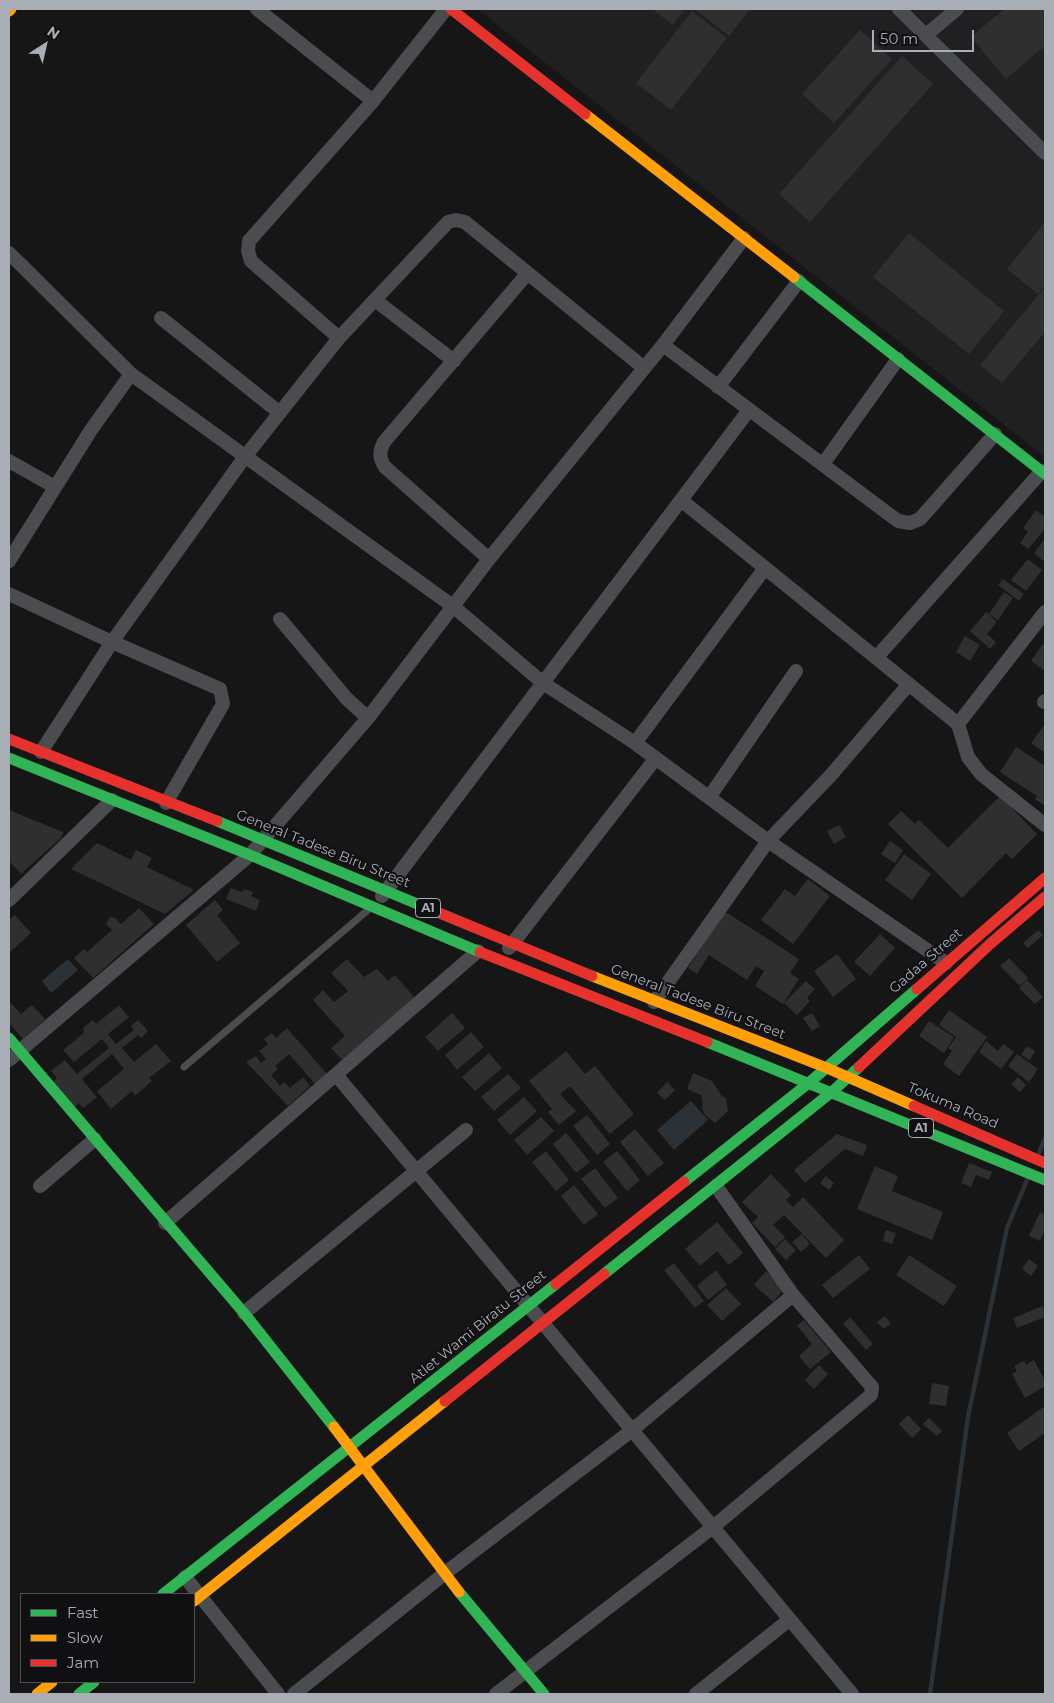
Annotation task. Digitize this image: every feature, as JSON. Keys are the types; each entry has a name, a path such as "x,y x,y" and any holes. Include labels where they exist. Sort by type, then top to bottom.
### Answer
{"main road":[{"path":"451,9 1044,473"},
{"path":"9,751 13,741"},
{"name":"General Tadese Biru Street","path":"13,741 166,803 263,839 654,1002 848,1077"},
{"name":"A1","path":"9,758 250,855 501,961 833,1091 1045,1180"},
{"name":"Gadaa Street","path":"810,1082 1045,878"},
{"path":"197,1598 833,1091 983,951 1045,897"},
{"path":"9,1038 165,1223 244,1313 350,1448 361,1466 444,1574 544,1694"},
{"name":"Tokuma Road","path":"848,1077 1045,1163"},
{"name":"Atlet Wami Biratu Street","path":"163,1593 350,1448 810,1082"},
{"path":"983,1154 991,1139"},
{"path":"36,1694 51,1683"},
{"path":"79,1694 93,1683"}],"street":[{"path":"257,9 374,101"},
{"path":"339,338 251,261 248,251 249,241 374,101 446,9"},
{"path":"899,9 1045,153"},
{"path":"926,36 958,9"},
{"path":"41,752 112,642 244,458 339,338 448,222 456,220 465,222 644,368"},
{"path":"9,1060 250,855 368,718 489,559 663,345 744,238"},
{"path":"9,254 131,374 244,458 454,607 543,684 635,743 710,796 768,841 946,963"},
{"path":"489,559 385,467 381,461 380,451 384,442 527,274"},
{"path":"718,387 799,281"},
{"path":"375,300 454,361"},
{"path":"161,318 280,413"},
{"path":"663,345 898,521 910,523 920,519 995,434"},
{"path":"823,464 898,359"},
{"path":"9,561 91,430 131,374"},
{"path":"373,906 749,410"},
{"path":"9,461 55,487"},
{"path":"876,658 1044,473"},
{"path":"681,500 958,724 968,757 981,774 1045,825"},
{"path":"635,743 765,568"},
{"path":"9,594 112,642 220,688 223,694 223,704 166,803"},
{"path":"958,724 1045,612"},
{"path":"280,619 347,699 368,718"},
{"path":"710,796 796,671"},
{"path":"654,1002 768,841 831,775 908,684"},
{"path":"501,961 512,944 656,758"},
{"path":"9,900 112,800"},
{"path":"165,1223 337,1076 478,951"},
{"path":"337,1076 417,1170 630,1431 713,1527 788,1620 852,1694"},
{"path":"244,1313 466,1130"},
{"path":"40,1186 95,1139"},
{"path":"496,1694 713,1527 872,1396 872,1388 793,1295 716,1186"},
{"path":"294,1694 444,1574 630,1431 793,1295"},
{"path":"185,1577 194,1593"},
{"path":"197,1598 278,1694"},
{"path":"696,1694 788,1620"}],"lane":[{"path":"184,1067 373,906"}],"shaded area":[{"path":"477,9 1045,9 1045,457"},
{"path":"68,959 78,970 51,993 42,981"},
{"path":"691,1101 708,1120 674,1150 657,1130"}],"building":[{"path":"652,9 685,9 673,25"},
{"path":"750,9 729,36 696,10"},
{"path":"1004,9 1045,9 1045,46 1006,79 971,37"},
{"path":"692,11 727,38 671,110 636,83"},
{"path":"860,30 892,59 834,123 802,94"},
{"path":"902,56 933,84 810,222 779,194"},
{"path":"1045,222 1045,285 1038,294 1007,269"},
{"path":"909,233 1004,311 969,354 873,277"},
{"path":"1045,287 1045,332 1002,383 980,365"},
{"path":"1036,510 1045,517 1045,529 1028,549 1020,543 1028,532 1023,528"},
{"path":"1044,540 1045,558 1043,561 1034,553"},
{"path":"1028,559 1042,570 1026,591 1011,580"},
{"path":"1003,579 1024,594 1019,601 998,585"},
{"path":"1004,592 1013,598 998,620 989,614"},
{"path":"986,612 997,622 987,634 996,642 990,649 970,631"},
{"path":"965,636 980,645 970,661 956,652"},
{"path":"1043,644 1045,645 1045,671 1031,661"},
{"path":"1045,724 1045,753 1031,743"},
{"path":"1016,747 1045,766 1045,806 1035,799 1037,796 1000,772"},
{"path":"1000,796 1037,834 1012,859 1006,853 962,898 888,824 901,811 915,824 919,820 948,848"},
{"path":"9,810 63,832 61,838 21,874 9,861"},
{"path":"839,825 846,837 834,844 827,831"},
{"path":"890,841 903,850 895,863 881,854"},
{"path":"97,843 131,860 136,850 152,858 147,867 194,890 165,914 71,869"},
{"path":"904,854 931,874 912,900 885,880"},
{"path":"808,879 830,896 793,944 761,920 785,889 795,896"},
{"path":"231,888 242,892 244,889 253,892 251,896 260,900 256,911 226,899"},
{"path":"215,900 223,910 217,915 240,943 217,962 186,925"},
{"path":"139,908 154,924 93,978 74,958 84,949 87,952 112,930 106,924 110,917 115,918 121,924"},
{"path":"724,911 799,959 790,973 799,979 783,1004 755,986 764,971 756,966 747,980 709,955 697,974 688,968"},
{"path":"15,915 31,933 9,953 9,920"},
{"path":"1038,930 1043,935 1028,948 1023,943"},
{"path":"880,934 895,948 870,976 854,962"},
{"path":"837,954 856,979 833,997 814,971"},
{"path":"1009,958 1028,978 1020,986 1000,966"},
{"path":"347,959 364,977 377,969 388,981 395,975 416,999 344,1062 331,1048 345,1036 313,1000 323,990 334,1002 348,991 331,973"},
{"path":"1027,980 1043,997 1035,1004 1019,988"},
{"path":"806,981 815,989 807,998 810,1001 797,1015 784,1003"},
{"path":"9,1001 21,1014 32,1005 45,1019 23,1039 9,1023"},
{"path":"119,1005 129,1017 108,1034 116,1044 134,1030 131,1026 138,1020 148,1031 141,1038 138,1035 122,1048 134,1062 156,1044 171,1061 149,1078 152,1081 135,1096 132,1091 111,1109 97,1091 124,1069 112,1054 82,1079 97,1097 83,1108 79,1103 74,1108 52,1082 57,1078 51,1071 65,1060 77,1074 109,1048 102,1039 74,1062 63,1050 84,1033 83,1028 93,1020 96,1024"},
{"path":"949,1010 987,1037 959,1076 943,1064 952,1051 948,1048 956,1037 939,1025"},
{"path":"452,1013 465,1028 438,1051 425,1037"},
{"path":"812,1013 820,1026 812,1031 803,1018"},
{"path":"929,1021 954,1037 944,1053 919,1036"},
{"path":"287,1028 327,1074 315,1084 289,1054 275,1066 278,1069 271,1075 280,1086 284,1082 290,1088 303,1077 310,1086 288,1106 246,1062 256,1056 261,1063 266,1059 259,1051 268,1044 264,1039 272,1033 276,1038"},
{"path":"471,1032 484,1047 457,1070 445,1055"},
{"path":"986,1041 998,1051 1003,1044 1014,1052 1001,1069 979,1052"},
{"path":"1027,1046 1035,1051 1030,1060 1021,1055"},
{"path":"566,1051 585,1074 595,1066 634,1114 610,1134 570,1086 560,1094 576,1111 559,1125 548,1112 552,1109 529,1081"},
{"path":"489,1053 502,1068 475,1091 462,1077"},
{"path":"1017,1054 1038,1069 1029,1082 1008,1066"},
{"path":"693,1073 712,1081 721,1095 726,1098 728,1111 715,1123 705,1115 702,1108 701,1095 687,1089"},
{"path":"508,1074 521,1088 494,1111 481,1097"},
{"path":"1018,1077 1026,1085 1020,1092 1011,1084"},
{"path":"667,1082 675,1090 665,1100 657,1093"},
{"path":"524,1097 537,1111 510,1135 497,1120"},
{"path":"587,1115 610,1144 597,1155 573,1126"},
{"path":"541,1117 554,1131 527,1155 514,1140"},
{"path":"635,1129 664,1163 648,1176 620,1142"},
{"path":"566,1133 590,1162 576,1173 553,1144"},
{"path":"837,1134 867,1145 863,1156 845,1149 805,1183 794,1170"},
{"path":"546,1151 569,1180 556,1191 532,1162"},
{"path":"617,1151 640,1180 627,1191 603,1162"},
{"path":"969,1163 992,1172 989,1180 976,1175 971,1187 961,1183"},
{"path":"875,1166 898,1176 892,1191 943,1212 932,1240 857,1209"},
{"path":"595,1168 618,1198 605,1208 581,1179"},
{"path":"771,1174 791,1195 786,1200 793,1207 803,1197 844,1240 826,1258 784,1215 773,1225 785,1237 775,1247 752,1223 758,1217 742,1202"},
{"path":"826,1176 834,1183 829,1190 820,1183"},
{"path":"574,1185 598,1214 584,1225 561,1196"},
{"path":"1040,1212 1045,1214 1045,1230 1040,1241 1029,1236"},
{"path":"717,1222 743,1253 729,1265 717,1251 700,1266 685,1249"},
{"path":"886,1230 896,1233 892,1244 883,1241"},
{"path":"802,1234 810,1244 801,1252 792,1242"},
{"path":"785,1239 796,1250 786,1260 775,1249"},
{"path":"859,1255 870,1269 833,1298 822,1285"},
{"path":"909,1255 957,1286 944,1306 896,1275"},
{"path":"1029,1259 1038,1266 1031,1276 1022,1269"},
{"path":"674,1263 704,1301 695,1308 664,1270"},
{"path":"716,1270 727,1285 708,1300 697,1286"},
{"path":"766,1271 785,1288 773,1302 754,1285"},
{"path":"726,1288 741,1304 722,1321 707,1305"},
{"path":"1043,1306 1045,1317 1017,1328 1013,1318"},
{"path":"885,1316 891,1324 883,1329 877,1322"},
{"path":"850,1317 873,1344 866,1350 843,1324"},
{"path":"804,1320 831,1352 810,1369 799,1356 812,1344 797,1326"},
{"path":"1034,1360 1045,1381 1045,1386 1025,1398 1012,1374 1017,1371 1014,1366 1024,1361 1026,1365"},
{"path":"819,1365 828,1374 814,1389 805,1380"},
{"path":"932,1383 949,1386 946,1406 929,1404"},
{"path":"1045,1406 1045,1433 1019,1451 1007,1433"},
{"path":"908,1415 921,1429 912,1438 899,1424"},
{"path":"929,1418 942,1431 937,1436 923,1424"}],"waterway":[{"path":"1039,1153 1045,1138"},
{"path":"930,1694 968,1417 1007,1228 1027,1180"}],"traffic: fast":[{"path":"794,277 1045,474"},
{"path":"9,758 250,855 480,952"},
{"path":"217,821 432,910"},
{"path":"684,1182 810,1082 917,989"},
{"path":"9,1038 244,1313 334,1427"},
{"path":"707,1042 1045,1180"},
{"path":"604,1274 833,1091 859,1067"},
{"path":"164,1593 556,1284"},
{"path":"459,1592 544,1694"},
{"path":"79,1694 93,1683"}],"traffic: slow":[{"path":"585,114 794,277"},
{"path":"592,976 827,1068 914,1106"},
{"path":"195,1600 445,1401"},
{"path":"334,1427 459,1592"},
{"path":"37,1694 51,1683"}],"traffic: jam":[{"path":"451,9 585,114"},
{"path":"9,739 217,821"},
{"path":"917,989 1045,878"},
{"path":"859,1067 990,944 1045,897"},
{"path":"432,910 592,976"},
{"path":"480,952 707,1042"},
{"path":"914,1106 1045,1163"},
{"path":"556,1284 684,1182"},
{"path":"445,1401 604,1274"}]}
